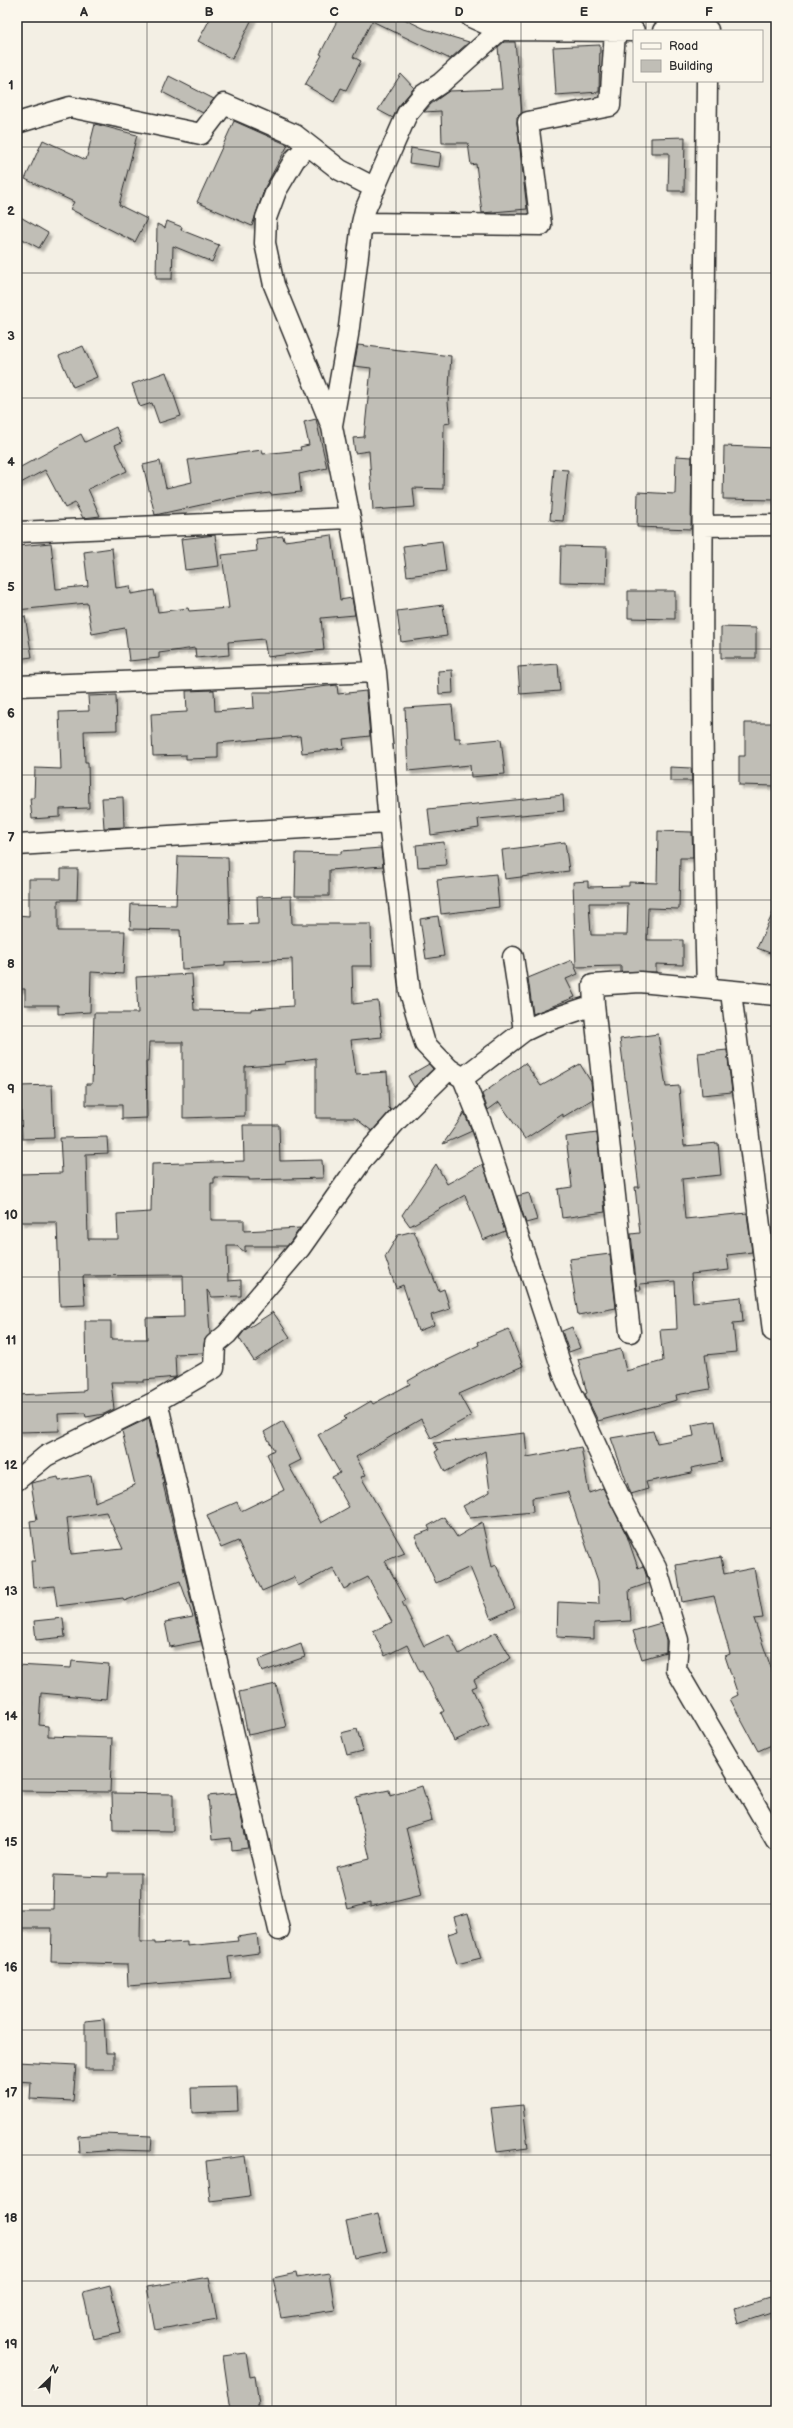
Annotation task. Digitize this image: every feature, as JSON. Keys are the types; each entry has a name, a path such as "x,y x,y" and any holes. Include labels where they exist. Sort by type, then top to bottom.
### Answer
{"street":[{"path":"362,223 541,225 528,122 610,106 622,27 500,30 471,17"},
{"path":"672,30 708,26"},
{"path":"332,427 348,335 362,223 375,188 408,114 423,95 441,83 500,30"},
{"path":"707,82 703,526 704,877 707,988"},
{"path":"17,123 70,107 201,134 224,104 295,135 340,170 375,188"},
{"path":"308,146 295,159 276,191 266,218 265,244 274,285 332,427 350,518 376,672 389,823 410,992 425,1044 456,1074 481,1123 565,1378 621,1500 656,1567 678,1640 676,1669 776,1840"},
{"path":"17,532 350,518"},
{"path":"703,526 776,525"},
{"path":"17,686 376,672"},
{"path":"17,845 389,823"},
{"path":"513,957 524,1031"},
{"path":"630,1332 593,985 640,982 707,988 731,992 776,995"},
{"path":"731,992 773,1331"},
{"path":"17,1480 46,1456 157,1401 214,1368 215,1344 227,1334 300,1248 365,1156 397,1120 456,1074 524,1031 543,1022 594,1005"},
{"path":"157,1401 279,1930"}],"building":[{"path":"211,17 253,17 232,59 198,41"},
{"path":"339,17 400,17 425,29 469,42 450,59 372,21 353,57 361,61 346,90 341,88 334,102 305,85 322,55 320,54"},
{"path":"504,42 515,42 522,113 517,117 517,123 527,209 482,213 476,164 471,165 468,143 442,143 441,111 424,112 431,104 449,91 502,89 498,47"},
{"path":"600,45 599,92 556,95 553,47"},
{"path":"401,74 414,88 398,107 393,118 378,110"},
{"path":"169,76 214,99 203,113 162,92"},
{"path":"234,121 288,145 265,187 252,226 197,202"},
{"path":"95,124 137,135 119,205 147,219 135,242 70,209 74,202 25,179 43,140 86,160"},
{"path":"685,137 684,191 668,191 669,153 651,153 651,138"},
{"path":"411,148 441,153 439,167 409,163"},
{"path":"17,215 48,233 39,248 17,236"},
{"path":"167,221 182,227 181,230 219,245 212,262 173,246 172,279 156,279 157,224 165,228"},
{"path":"358,345 451,356 448,402 450,423 444,424 443,489 413,488 415,507 373,510 369,451 355,453 353,438 364,437 371,368 354,366"},
{"path":"83,346 97,377 73,387 59,356"},
{"path":"166,372 181,416 159,423 152,403 140,407 132,384"},
{"path":"316,419 327,468 299,474 301,492 271,495 270,493 233,498 155,515 143,465 160,461 166,488 192,482 188,460 262,450 263,454 301,450 300,447 309,445 304,422"},
{"path":"116,427 122,442 115,445 127,471 88,489 100,516 83,518 75,503 65,508 45,470 17,485 17,469 81,434 85,442"},
{"path":"724,446 776,448 776,500 723,499"},
{"path":"676,456 692,457 691,529 637,527 638,492 675,494"},
{"path":"554,469 568,470 563,521 550,520"},
{"path":"215,535 219,566 185,570 181,539"},
{"path":"332,535 340,600 352,598 355,615 321,618 324,650 267,657 264,639 228,642 229,655 196,658 195,648 159,653 159,658 129,661 125,628 92,634 87,603 17,610 17,546 51,543 56,589 88,586 84,552 112,548 116,588 130,586 131,594 154,590 158,612 188,608 189,611 229,608 222,555 257,551 256,539 283,536 284,541"},
{"path":"442,541 446,571 407,576 403,546"},
{"path":"561,546 607,547 606,583 560,582"},
{"path":"628,591 675,591 675,619 628,618"},
{"path":"443,605 447,636 401,642 397,611"},
{"path":"25,616 32,657 17,659 17,617"},
{"path":"721,627 756,628 756,658 721,658"},
{"path":"558,664 560,691 520,694 518,667"},
{"path":"452,670 453,693 439,694 438,671"},
{"path":"337,685 338,694 366,691 370,736 343,739 344,748 302,753 300,736 218,743 218,758 186,759 186,755 153,756 151,714 187,712 186,691 214,690 215,711 254,708 253,692 278,692"},
{"path":"116,695 117,730 84,731 85,762 88,762 89,808 60,809 60,817 32,819 30,798 34,798 35,768 61,769 59,712 89,711 88,696"},
{"path":"452,705 455,738 460,738 460,743 501,739 505,774 471,777 470,765 408,771 405,708"},
{"path":"745,723 776,723 776,786 739,785 739,756 745,756"},
{"path":"670,767 691,768 692,781 670,781"},
{"path":"563,795 564,811 478,819 479,828 431,835 428,809"},
{"path":"123,797 124,827 104,828 102,798"},
{"path":"658,831 692,832 693,858 680,858 679,909 648,908 647,940 683,940 683,965 656,964 656,972 621,972 621,966 576,967 573,882 588,881 588,887 629,886 629,882 657,883","holes":["589,903 628,903 627,935 591,935"]},
{"path":"444,842 446,865 418,867 416,845"},
{"path":"565,842 569,871 505,879 502,850"},
{"path":"381,848 383,866 329,870 329,896 295,896 296,853 341,854 341,851"},
{"path":"178,856 228,857 230,925 258,924 257,897 291,896 292,924 371,924 372,966 352,966 353,1004 378,1001 382,1037 351,1040 356,1074 387,1072 389,1108 391,1110 372,1131 355,1118 316,1118 316,1058 285,1062 285,1064 245,1067 245,1116 183,1118 183,1042 149,1042 148,1061 146,1061 147,1118 122,1119 122,1105 86,1105 86,1084 92,1084 94,1013 138,1013 136,977 192,974 194,1010 251,1011 251,1009 293,1006 292,959 225,962 225,966 182,969 180,930 130,929 131,904 176,905"},
{"path":"61,869 78,869 77,900 58,900 58,931 125,931 123,974 91,972 90,1012 58,1014 58,1005 25,1005 25,989 17,989 17,915 29,916 29,879 61,879"},
{"path":"496,874 499,907 441,914 437,880"},
{"path":"776,906 776,940 770,953 757,948"},
{"path":"438,916 444,956 426,959 420,919"},
{"path":"572,960 578,974 566,979 575,997 533,1014 528,978"},
{"path":"658,1034 666,1087 679,1086 684,1146 718,1143 721,1175 682,1179 685,1219 747,1213 752,1252 727,1255 729,1270 691,1274 693,1302 741,1297 743,1322 733,1323 736,1352 705,1355 710,1389 676,1395 677,1400 598,1421 585,1394 587,1393 578,1359 621,1349 626,1371 663,1361 660,1330 677,1329 675,1281 640,1284 641,1290 637,1290 631,1234 640,1233 635,1187 639,1187 620,1039"},
{"path":"727,1050 732,1092 702,1095 698,1053"},
{"path":"525,1063 541,1086 580,1064 591,1082 593,1099 563,1117 563,1114 525,1139 499,1102 488,1110 482,1094"},
{"path":"429,1064 433,1069 414,1087 408,1076"},
{"path":"52,1085 54,1138 22,1139 20,1086"},
{"path":"464,1112 472,1131 443,1144 459,1121"},
{"path":"243,1125 279,1125 280,1161 322,1160 323,1178 249,1180 249,1178 214,1177 214,1183 211,1183 211,1220 244,1220 244,1231 300,1228 291,1241 287,1246 245,1246 245,1252 237,1246 227,1246 228,1281 241,1280 241,1296 212,1297 207,1290 210,1334 205,1339 203,1353 175,1354 176,1377 144,1380 144,1382 111,1382 114,1409 104,1414 86,1417 85,1413 58,1414 59,1431 18,1432 17,1395 83,1392 83,1390 86,1389 85,1321 111,1321 111,1339 147,1339 146,1318 184,1317 183,1275 83,1276 85,1305 60,1306 57,1222 20,1222 19,1174 62,1173 60,1138 107,1137 108,1153 86,1154 88,1239 118,1239 117,1214 151,1212 152,1164 244,1161"},
{"path":"597,1133 605,1212 562,1218 558,1189 572,1187 566,1137"},
{"path":"436,1164 447,1184 483,1164 505,1231 483,1240 465,1195 410,1226 402,1215"},
{"path":"529,1193 537,1220 526,1223 517,1196"},
{"path":"414,1231 439,1291 444,1289 450,1309 431,1315 434,1325 418,1331 403,1285 396,1288 385,1257 398,1235"},
{"path":"610,1254 616,1308 578,1315 569,1259"},
{"path":"273,1312 290,1337 254,1361 239,1338 245,1330"},
{"path":"572,1327 580,1348 569,1352 562,1331"},
{"path":"508,1329 523,1366 459,1394 471,1416 431,1438 421,1419 356,1457 366,1475 361,1477 405,1553 385,1561 406,1600 402,1602 424,1646 449,1634 459,1654 496,1632 511,1658 474,1680 477,1686 472,1688 489,1725 454,1741 441,1713 444,1711 422,1671 420,1672 407,1645 385,1656 373,1631 392,1622 368,1577 344,1589 333,1568 298,1586 294,1577 262,1591 238,1541 221,1548 207,1515 237,1502 241,1511 284,1490 267,1454 274,1450 264,1432 283,1421 301,1460 289,1466 321,1523 349,1507 332,1477 340,1473 318,1435 346,1419 344,1417 371,1401 373,1404 410,1384 408,1381 427,1370 479,1345 478,1342"},
{"path":"149,1418 163,1484 201,1641 170,1647 165,1622 193,1617 180,1581 124,1601 123,1598 57,1606 54,1586 33,1588 31,1561 35,1561 30,1521 37,1520 31,1483 58,1477 59,1481 91,1475 95,1502 135,1485 122,1431","holes":["106,1512 123,1549 71,1554 67,1518"]},
{"path":"715,1421 722,1462 691,1468 692,1473 646,1482 648,1489 631,1494 611,1438 653,1431 657,1443 694,1436 692,1425"},
{"path":"525,1433 527,1457 581,1447 589,1493 603,1488 627,1536 638,1568 643,1566 645,1571 649,1583 629,1590 631,1621 594,1623 594,1639 557,1637 558,1602 599,1604 598,1581 568,1492 532,1498 533,1512 470,1518 463,1506 490,1492 485,1451 445,1472 435,1452 438,1450 434,1443"},
{"path":"444,1517 457,1537 482,1522 492,1567 496,1565 515,1608 491,1619 470,1567 436,1583 415,1536 430,1530 428,1526"},
{"path":"721,1557 724,1574 754,1568 763,1618 754,1619 776,1682 776,1743 758,1751 730,1699 738,1695 725,1656 730,1654 714,1596 682,1602 676,1565"},
{"path":"63,1618 65,1637 36,1640 34,1621"},
{"path":"661,1623 666,1641 666,1652 642,1659 633,1631"},
{"path":"301,1644 305,1657 262,1672 258,1660"},
{"path":"72,1661 109,1664 106,1699 41,1693 39,1725 48,1726 48,1736 112,1738 110,1792 19,1791 23,1700 17,1699 17,1665 71,1668"},
{"path":"276,1684 286,1727 248,1735 239,1692"},
{"path":"357,1729 363,1751 347,1755 341,1733"},
{"path":"422,1786 432,1820 406,1828 422,1894 370,1907 370,1903 348,1909 337,1867 370,1859 356,1797 389,1790 390,1796"},
{"path":"112,1793 173,1794 173,1831 113,1830"},
{"path":"236,1793 248,1848 232,1850 231,1838 212,1840 208,1796"},
{"path":"108,1873 141,1873 140,1942 155,1942 155,1944 187,1942 187,1946 238,1941 237,1937 257,1934 259,1953 228,1957 231,1978 128,1986 127,1964 51,1962 52,1928 17,1928 17,1909 53,1909 54,1875 108,1877"},
{"path":"468,1913 481,1958 457,1964 448,1934 458,1931 454,1917"},
{"path":"104,2019 106,2053 114,2053 114,2069 85,2069 85,2021"},
{"path":"17,2062 76,2065 73,2101 30,2099 31,2082 17,2081"},
{"path":"237,2087 238,2111 192,2113 191,2088"},
{"path":"523,2105 528,2148 497,2152 491,2108"},
{"path":"104,2134 152,2136 151,2151 115,2150 79,2153 78,2136"},
{"path":"245,2156 250,2196 210,2201 206,2161"},
{"path":"378,2214 387,2251 354,2258 346,2221"},
{"path":"296,2273 297,2278 329,2273 335,2310 281,2318 273,2278"},
{"path":"209,2277 217,2319 155,2330 147,2287"},
{"path":"110,2285 121,2333 93,2339 83,2292"},
{"path":"769,2298 774,2311 738,2323 734,2309"},
{"path":"246,2353 250,2377 255,2376 259,2404 258,2411 231,2411 223,2356"}]}
